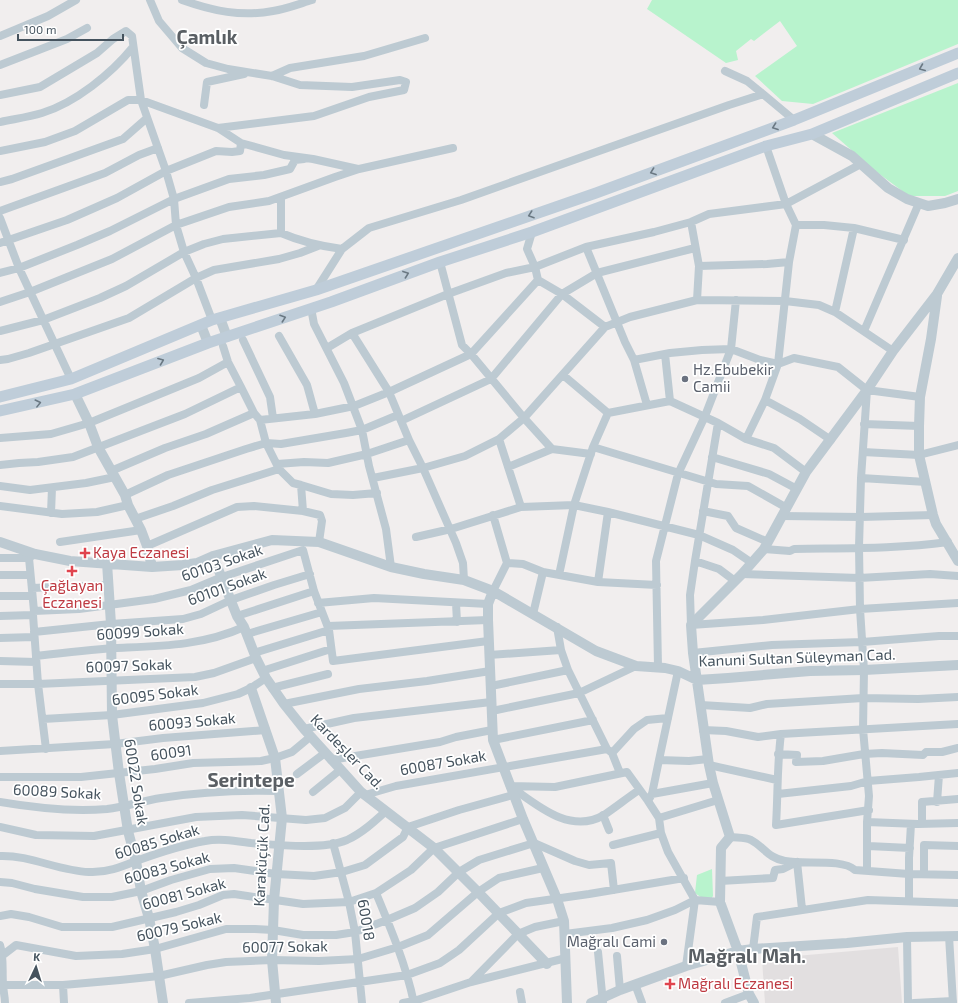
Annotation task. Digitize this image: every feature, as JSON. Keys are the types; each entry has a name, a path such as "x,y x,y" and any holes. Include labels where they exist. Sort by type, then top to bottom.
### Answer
{"main road":[{"path":"0,397 71,379 211,321 316,290 596,193 794,120 958,53"},
{"path":"0,411 75,394 208,344 225,342 311,308 440,262 532,232 766,146 812,134 958,73"}],"street":[{"path":"0,36 48,16 76,0"},
{"path":"150,0 159,21 182,48 206,63 228,70 272,76 300,85 352,87 400,80 406,82 404,90 369,97 314,116 218,128"},
{"path":"182,0 207,9 241,14 274,11 312,0"},
{"path":"0,65 67,39 87,28"},
{"path":"0,95 40,87 97,53 113,39 126,31 132,36 141,100 166,171 174,199 176,225 184,252 196,278 211,321 225,342 228,362 240,388 254,413 260,420 266,443 278,467 293,483 331,494 377,493"},
{"path":"272,76 290,68 364,56 425,38"},
{"path":"0,122 43,113 72,100 101,79 123,60 133,47"},
{"path":"725,71 747,81 794,120"},
{"path":"204,105 207,82 249,72"},
{"path":"316,290 342,249 370,228 461,200 763,94"},
{"path":"0,151 45,142 75,131 128,100 141,100 218,128 241,143 284,155 313,158 359,170"},
{"path":"0,182 123,139 147,118"},
{"path":"812,134 852,156 888,188 906,199 928,206 958,199"},
{"path":"0,243 67,220 117,198 166,171 216,151 240,151 241,143"},
{"path":"746,439 765,400 778,364 789,262 796,225 786,204 766,146"},
{"path":"0,211 104,173 139,154 158,148"},
{"path":"0,302 30,292 112,259 176,225 229,207 269,201 359,170 454,148"},
{"path":"0,273 19,268 110,231 174,199 229,179 264,175 290,169 296,160 313,158"},
{"path":"327,348 352,333 448,294 506,273 535,267 586,247 654,232 691,222 709,214 786,204 861,164"},
{"path":"281,197 281,233"},
{"path":"864,331 920,203"},
{"path":"0,218 19,268 71,379"},
{"path":"691,222 698,266 697,300"},
{"path":"796,225 824,225 854,228 904,240"},
{"path":"835,312 854,228"},
{"path":"532,232 528,249 538,280 562,294 605,326"},
{"path":"0,331 43,320 100,298 126,286 184,252 204,244 223,239 281,233 318,246 342,249"},
{"path":"0,360 28,353 53,343 129,318 196,278 214,270 279,259 318,246"},
{"path":"586,247 634,360 647,405"},
{"path":"125,495 168,475 266,443 281,444 362,430 400,418 491,379 562,294 597,273 695,248"},
{"path":"691,625 752,563 766,546 806,472 867,390 893,351 937,294 958,258"},
{"path":"440,262 462,345 552,449"},
{"path":"698,266 789,262"},
{"path":"260,420 315,414 354,406 389,392 471,354 538,280"},
{"path":"937,294 931,338 920,397 919,455 936,524 958,561"},
{"path":"373,478 423,468 465,456 499,439 524,418 605,326 630,317 697,300 785,301 819,305 835,312 893,351"},
{"path":"658,667 656,561 678,474 705,416 731,349 736,300"},
{"path":"311,308 314,324 344,383 362,430 386,529 391,567"},
{"path":"208,344 211,321"},
{"path":"352,333 389,392 409,440 451,529 463,563 464,580"},
{"path":"279,336 307,385 315,414"},
{"path":"243,340 270,398 273,418"},
{"path":"634,360 665,354 731,349 760,360 778,364 794,358 838,367 867,390 920,397"},
{"path":"665,354 670,401"},
{"path":"0,438 51,434 89,423 199,378 228,362"},
{"path":"563,375 608,413"},
{"path":"0,465 73,457 185,414 240,388"},
{"path":"867,390 861,478 859,547 860,608 864,670 863,729 869,810 867,822 867,871"},
{"path":"75,394 89,423 98,447 125,495 128,505 147,546 152,567"},
{"path":"765,400 800,419 831,440"},
{"path":"608,413 670,401 705,416 746,439 774,448 806,472"},
{"path":"0,486 30,490 86,483 113,474 165,448 206,434 254,413"},
{"path":"559,575 574,505 592,451 608,413"},
{"path":"718,423 690,595 693,653 703,730 713,783 730,837"},
{"path":"864,424 919,426"},
{"path":"499,439 521,507"},
{"path":"135,519 278,467 304,462 328,463 367,454 409,440"},
{"path":"863,452 919,455 958,445"},
{"path":"508,467 552,449 592,451 716,484 748,486 785,512 861,517 933,515"},
{"path":"712,457 769,474 797,489"},
{"path":"861,478 926,482"},
{"path":"300,485 303,511"},
{"path":"51,513 52,488"},
{"path":"0,506 62,514 97,512 128,505"},
{"path":"416,537 451,529 521,507 574,505 699,535 733,550 752,563"},
{"path":"147,546 237,507 254,506 303,511 320,515 322,521 319,542"},
{"path":"703,511 728,516 736,528 766,546 790,551 794,549 921,546 948,542"},
{"path":"598,582 608,512"},
{"path":"493,516 506,563 488,604 492,735 523,820 557,898 564,921 567,1003"},
{"path":"60,542 140,530"},
{"name":"Kanuni Sultan Süleyman Cad.","path":"0,542 32,556 70,561 152,567 197,563 213,556 272,540 302,546 319,542 391,567 464,580 493,591 596,650 636,666 658,667 678,671 697,680 810,671 958,665"},
{"path":"302,546 314,591 328,628 333,661 488,641"},
{"name":"60103 Sokak","path":"0,616 79,609 154,600 191,590 302,546"},
{"path":"0,558 32,556 30,576 34,635 46,749"},
{"name":"Kardeşler Cad.","path":"213,556 237,616 264,674 272,688 307,733 363,794 434,848 459,872 547,964"},
{"path":"695,561 738,577 859,578 930,574 958,576"},
{"name":"60022 Sokak","path":"107,563 112,648 112,715 115,744 128,831 136,861 141,892 149,918 163,1003"},
{"path":"506,563 523,564 544,572 598,582 657,584"},
{"path":"534,614 544,572"},
{"name":"60101 Sokak","path":"0,638 34,635 111,624 182,619 201,614 231,600 310,574"},
{"path":"0,575 30,576"},
{"path":"0,596 109,585"},
{"path":"237,616 314,591"},
{"path":"318,603 374,598 488,604"},
{"path":"456,603 457,622"},
{"path":"691,625 763,620 860,608 958,603"},
{"name":"60099 Sokak","path":"0,661 36,659 81,650 199,642 322,612"},
{"name":"60097 Sokak","path":"0,684 38,684 195,677 214,673 328,628 488,620"},
{"path":"557,627 561,650 568,670 620,773"},
{"path":"693,653 772,645 862,642 958,636"},
{"name":"60095 Sokak","path":"43,718 112,715 203,704 238,694 251,688 264,674 331,649"},
{"path":"489,655 561,650"},
{"path":"307,733 354,718 491,707 579,693 636,666"},
{"path":"491,686 568,670"},
{"path":"284,704 359,689 427,681 490,671"},
{"path":"650,797 660,760 678,671"},
{"path":"272,688 328,674"},
{"name":"Karaküçük Cad.","path":"251,688 275,758 282,818 274,900 272,960 275,999"},
{"path":"700,705 750,708 767,704 863,698 918,699 958,697"},
{"path":"609,751 634,729 647,720 668,718"},
{"path":"297,774 328,757 440,742 456,737 492,735 593,720"},
{"path":"703,730 726,731 758,737 781,734 958,724"},
{"name":"60093 Sokak","path":"0,751 115,744 164,738 266,730"},
{"name":"60091","path":"0,777 81,777 155,770 193,763 261,761 292,752 307,733"},
{"path":"781,734 778,754 776,825 869,810"},
{"path":"778,754 797,754 796,762 822,761 864,754 882,753 923,755 926,752 942,752 958,748"},
{"name":"60087 Sokak","path":"363,794 396,786 503,766 609,751"},
{"path":"660,760 709,762 778,780"},
{"path":"313,792 340,770"},
{"path":"408,827 512,790 555,787 627,772 639,790 650,797 659,818 661,833 668,852 695,900 686,966"},
{"path":"778,794 851,786 868,781 958,772"},
{"path":"937,802 939,775"},
{"path":"650,797 713,783"},
{"path":"512,790 550,814 575,822 591,820 603,815 639,790"},
{"name":"60089 Sokak","path":"0,802 34,808 72,810 106,809 199,793 279,791"},
{"path":"0,827 36,835 94,836 128,831 196,817 242,815 306,820 325,818 345,808 363,794"},
{"path":"922,824 922,802 937,802 958,799"},
{"path":"659,818 718,800"},
{"name":"60085 Sokak","path":"0,856 12,856 56,867 89,872 116,869 136,861 207,840 279,846 305,846 334,843 347,840 367,828 386,811"},
{"path":"603,815 609,830"},
{"name":"60081 Sokak","path":"0,916 11,914 29,917 62,927 112,927 176,912 234,894 303,904 350,902 376,893 411,870 434,848 523,820"},
{"path":"867,822 911,824 958,823"},
{"path":"909,901 908,874 911,824"},
{"name":"60083 Sokak","path":"0,882 83,897 112,897 141,892 171,880 210,869 234,868 276,874 314,876 342,872 365,865 403,837 408,827"},
{"path":"612,845 661,833"},
{"path":"730,837 751,840 770,855 785,861 828,863 851,866 855,870 867,871 958,875"},
{"path":"725,1003 751,998 738,951 720,902 721,848 730,837"},
{"name":"60018","path":"334,843 350,902 355,932 362,1003"},
{"path":"534,843 575,861 589,865 611,863 614,890"},
{"name":"60079 Sokak","path":"1,956 16,945 76,956 122,954 155,949 226,929 273,930 303,935 336,935 355,932 387,920 421,904 438,892 459,872 479,860 534,843"},
{"path":"924,874 924,845 958,846"},
{"path":"868,846 910,848"},
{"path":"720,880 773,878 774,870 783,869 797,862"},
{"path":"797,862 802,910"},
{"name":"60077 Sokak","path":"1,985 63,985 159,976 226,962 358,959 398,947 428,935 478,892 499,878 543,868"},
{"path":"189,1003 250,998 275,999 408,974 440,963 459,950 499,913 526,903 684,878"},
{"path":"376,893 408,974 414,1002"},
{"path":"565,934 612,928 647,920 695,900 720,902"},
{"path":"754,949 757,917 868,900 958,903"},
{"path":"471,982 518,934 535,927 564,921"},
{"path":"591,1003 603,1001 620,990 635,984 686,966 738,951 907,937 953,936 953,1002 914,1003"},
{"path":"907,937 908,1003"},
{"path":"0,945 1,985 5,995 5,1003"},
{"path":"598,952 603,1001"},
{"path":"617,956 620,990"},
{"path":"403,1003 414,1002 471,982 566,958"},
{"path":"635,984 642,1003"},
{"path":"63,985 64,1003"},
{"path":"520,992 522,1003"}],"shaded area":[{"path":"898,947 902,1003 765,1003 762,959"}],"green space":[{"path":"652,0 958,0 958,44 813,104 782,101 755,76 797,46 780,21 754,41 751,39 736,51 738,60 726,63 647,9"},
{"path":"958,83 958,191 945,196 909,196 874,170 832,133"},
{"path":"712,869 713,896 711,899 702,898 695,893 697,875"}],"place":[{"name":"Hz.Ebubekir Camii","path":"685,379"},
{"name":"Kaya Eczanesi","path":"85,553"},
{"name":"Çağlayan Eczanesi","path":"72,571"},
{"name":"Mağralı Cami","path":"664,942"},
{"name":"Mağralı Eczanesi","path":"670,984"}],"district":[{"name":"Çamlık","path":"207,37"},
{"name":"Serintepe","path":"251,780"},
{"name":"Mağralı Mah.","path":"747,956"}]}
